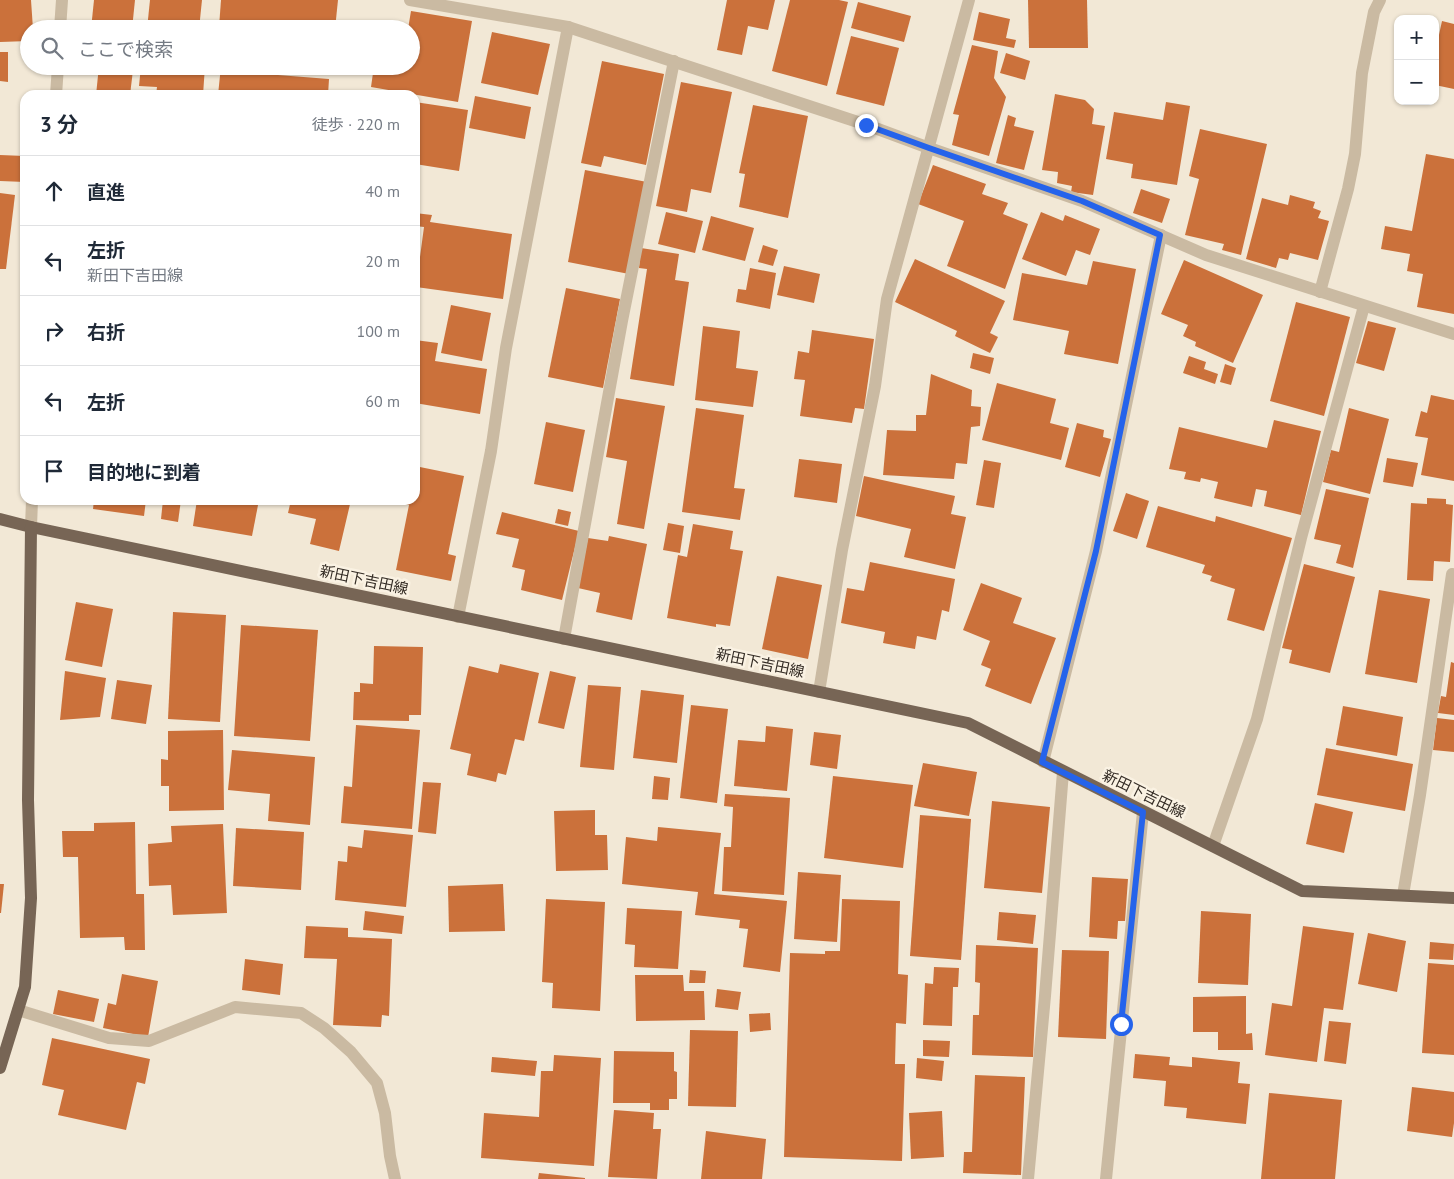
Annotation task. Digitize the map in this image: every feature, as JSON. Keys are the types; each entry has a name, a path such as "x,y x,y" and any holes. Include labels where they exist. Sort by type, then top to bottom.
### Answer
{"main road":[{"name":"新田下吉田線","path":"0,519 968,724 1302,891 1454,898"},
{"path":"0,1068 24,987 31,898 28,800 31,527"}],"street":[{"path":"61,20 62,0"},
{"path":"410,0 568,27 866,125 1082,201 1206,255 1454,334"},
{"path":"819,692 842,550 875,386 887,299 969,0"},
{"path":"1320,292 1348,190 1355,154 1362,73 1374,12 1380,0"},
{"path":"458,617 491,451 506,348 568,27"},
{"path":"564,639 622,321 674,61"},
{"path":"56,90 57,75"},
{"path":"1042,762 1096,551 1160,235"},
{"path":"1213,846 1258,719 1301,538 1364,306"},
{"path":"31,527 32,505"},
{"path":"1403,895 1420,794 1452,574"},
{"path":"1028,1179 1045,996 1062,772"},
{"path":"1106,1179 1143,812"},
{"path":"18,1010 109,1038 150,1041 235,1007 301,1013 324,1028 351,1052 377,1083 385,1113 395,1179"}],"building":[{"path":"0,0 31,0 32,20 20,20 20,41 0,42"},
{"path":"94,0 135,0 133,20 92,20"},
{"path":"150,0 202,0 200,20 148,20"},
{"path":"221,0 338,0 336,20 220,20"},
{"path":"727,0 775,0 768,30 748,26 742,55 717,50"},
{"path":"790,0 839,0 848,2 827,86 772,71"},
{"path":"1028,0 1087,0 1088,48 1029,48"},
{"path":"858,2 911,16 904,42 851,28"},
{"path":"411,11 472,21 458,102 420,95 420,90 388,90 371,87 373,75 420,75 420,20 410,20"},
{"path":"979,12 1010,19 1006,38 1016,40 1014,48 973,40"},
{"path":"1442,21 1454,24 1454,89 1439,86 1439,35"},
{"path":"492,32 550,44 538,95 481,83"},
{"path":"851,36 899,48 884,106 836,94"},
{"path":"972,45 998,51 994,78 1006,97 989,156 952,145 959,115 953,114"},
{"path":"0,52 8,52 8,82 0,81"},
{"path":"1006,53 1030,61 1025,80 1000,73"},
{"path":"602,61 664,74 646,165 604,156 601,167 581,163"},
{"path":"98,75 132,75 131,90 97,90"},
{"path":"140,75 204,75 203,90 157,90 157,87 139,86"},
{"path":"220,75 278,75 329,79 328,90 219,90"},
{"path":"681,82 732,92 711,193 691,189 687,212 656,206"},
{"path":"1055,94 1085,100 1094,109 1092,124 1105,126 1093,195 1071,192 1072,186 1057,183 1058,172 1042,170"},
{"path":"475,96 531,107 525,139 469,128"},
{"path":"1166,102 1190,106 1177,185 1131,178 1133,164 1106,159 1114,112 1163,120"},
{"path":"420,103 468,110 459,171 420,165"},
{"path":"753,105 808,116 788,218 739,207 745,174 739,173"},
{"path":"1008,115 1016,118 1014,126 1034,131 1024,170 996,163"},
{"path":"1200,129 1267,144 1241,255 1222,250 1224,244 1185,235 1199,179 1189,176"},
{"path":"1426,154 1454,159 1454,314 1417,307 1423,274 1407,271 1410,254 1381,249 1385,226 1412,231"},
{"path":"0,155 20,156 20,182 0,181"},
{"path":"933,165 986,184 982,194 1008,203 1003,214 1028,224 1005,289 947,266 964,221 918,204"},
{"path":"585,170 647,182 629,274 568,262"},
{"path":"1141,189 1170,199 1162,223 1133,213"},
{"path":"0,193 15,195 6,269 0,269"},
{"path":"1290,195 1315,202 1313,208 1321,211 1318,218 1329,221 1318,260 1290,253 1288,260 1279,258 1276,268 1246,259 1262,198 1288,205"},
{"path":"666,212 703,221 695,253 658,244"},
{"path":"1041,212 1063,221 1065,215 1100,229 1090,255 1076,250 1066,276 1022,259"},
{"path":"420,214 432,215 430,222 512,234 503,299 420,288 420,257 424,227 420,227"},
{"path":"711,216 754,228 745,261 702,250"},
{"path":"763,245 778,250 773,266 758,262"},
{"path":"641,248 679,254 675,280 689,282 674,386 630,379 647,269 639,268"},
{"path":"915,259 1005,301 990,333 998,337 990,353 955,336 957,331 895,302"},
{"path":"1184,260 1263,295 1233,363 1195,346 1196,342 1183,336 1188,325 1161,314"},
{"path":"1093,261 1136,269 1118,364 1064,354 1069,331 1013,320 1022,273 1087,285"},
{"path":"784,266 820,274 814,303 777,295"},
{"path":"750,268 776,273 770,309 736,302 738,289 746,290"},
{"path":"566,288 620,299 603,388 548,377"},
{"path":"1296,302 1350,317 1324,416 1270,401"},
{"path":"451,305 491,313 482,361 441,353"},
{"path":"1368,321 1396,328 1384,371 1356,363"},
{"path":"703,326 740,331 736,368 758,371 753,407 695,400"},
{"path":"812,330 874,339 864,409 855,408 852,423 800,416 805,380 794,379 798,351 809,353"},
{"path":"420,341 438,343 435,361 487,369 480,414 420,404"},
{"path":"973,353 994,358 990,374 970,368"},
{"path":"1189,356 1206,362 1204,369 1218,374 1215,384 1183,373"},
{"path":"1225,364 1236,368 1231,385 1220,382"},
{"path":"931,374 972,390 971,406 981,407 980,426 971,427 967,464 956,463 954,479 883,475 887,430 916,431 916,415 926,415"},
{"path":"997,383 1056,399 1050,423 1069,428 1061,460 982,440"},
{"path":"1431,395 1454,400 1454,481 1421,475 1428,438 1415,436 1421,411 1427,413"},
{"path":"616,398 665,406 644,529 617,524 627,461 606,457"},
{"path":"696,408 744,415 734,488 745,489 740,520 682,512"},
{"path":"1349,408 1389,419 1370,494 1323,482 1331,450 1339,452"},
{"path":"1274,420 1321,431 1301,515 1264,506 1267,491 1256,489 1252,507 1214,498 1218,482 1201,478 1200,482 1184,479 1186,472 1169,469 1179,427 1267,448"},
{"path":"546,422 585,430 573,492 534,484"},
{"path":"1077,423 1104,430 1103,437 1111,439 1100,477 1065,467"},
{"path":"1387,458 1418,463 1413,487 1383,482"},
{"path":"799,459 842,464 837,503 794,497"},
{"path":"984,460 1001,463 994,508 976,505"},
{"path":"420,467 464,476 448,554 456,556 451,581 396,570 409,505 420,505"},
{"path":"864,476 955,496 951,514 966,517 955,569 904,557 911,529 856,516"},
{"path":"1326,489 1369,498 1353,568 1336,563 1341,545 1314,539"},
{"path":"1126,493 1149,501 1137,539 1113,531"},
{"path":"1427,498 1446,499 1446,504 1453,505 1450,562 1434,561 1433,581 1407,580 1411,503 1427,504"},
{"path":"93,505 145,505 144,516 93,509"},
{"path":"162,505 180,505 178,522 161,519"},
{"path":"196,505 258,505 252,536 193,526"},
{"path":"290,505 350,505 339,551 310,544 316,519 288,513"},
{"path":"1158,506 1215,522 1216,516 1292,538 1264,631 1227,620 1235,589 1210,581 1212,576 1202,573 1205,565 1146,547"},
{"path":"558,509 571,512 568,526 555,523"},
{"path":"502,512 579,531 562,600 521,590 525,570 512,567 519,539 496,534"},
{"path":"668,523 684,526 680,553 663,550"},
{"path":"693,524 733,531 730,549 743,551 730,626 716,624 716,627 667,618 678,555 687,557"},
{"path":"609,536 647,544 632,620 596,612 600,593 578,588 588,538 608,541"},
{"path":"870,562 955,579 949,612 942,610 936,640 917,636 915,649 883,643 885,632 841,623 847,588 864,591"},
{"path":"1304,564 1355,577 1330,673 1289,663 1292,650 1282,648"},
{"path":"777,576 822,585 808,659 762,649"},
{"path":"981,583 1022,598 1013,623 1056,638 1031,704 985,686 991,669 981,665 990,641 963,630"},
{"path":"1379,590 1430,599 1417,683 1365,674"},
{"path":"76,602 113,609 102,667 65,660"},
{"path":"173,612 226,615 220,722 168,719"},
{"path":"241,625 318,630 310,741 234,736"},
{"path":"374,646 423,647 421,715 409,715 409,721 353,720 354,692 360,692 360,683 373,684"},
{"path":"1451,662 1454,663 1454,715 1438,713 1441,696 1446,697"},
{"path":"500,664 539,673 524,741 515,739 506,775 498,773 496,782 467,775 471,754 450,749 469,666 498,673"},
{"path":"65,671 106,678 100,717 60,720"},
{"path":"550,671 576,677 564,729 538,723"},
{"path":"117,680 152,685 146,724 111,719"},
{"path":"588,685 621,687 614,770 580,767"},
{"path":"641,690 684,695 677,763 633,758"},
{"path":"691,705 728,709 717,803 680,798"},
{"path":"1343,706 1403,717 1397,756 1336,745"},
{"path":"1437,718 1454,720 1454,752 1433,750"},
{"path":"356,725 420,730 412,829 341,823 344,786 352,787"},
{"path":"766,726 793,729 787,791 734,786 738,740 765,742"},
{"path":"223,730 224,810 169,811 169,786 161,786 161,759 168,760 168,731"},
{"path":"814,732 841,735 837,769 810,765"},
{"path":"1326,748 1413,764 1405,811 1317,795"},
{"path":"232,750 315,757 310,825 268,821 270,794 228,790"},
{"path":"923,763 977,772 969,816 914,806"},
{"path":"654,776 670,778 668,800 652,799"},
{"path":"833,776 913,785 903,868 824,858"},
{"path":"423,782 441,783 436,834 418,832"},
{"path":"725,794 790,798 784,895 722,891 724,847 731,847 733,807 724,806"},
{"path":"992,801 1050,807 1042,893 984,888"},
{"path":"1315,803 1353,812 1344,853 1306,844"},
{"path":"595,810 595,835 607,835 608,870 556,871 554,811"},
{"path":"920,815 971,819 961,960 910,956"},
{"path":"135,822 136,894 144,894 145,950 125,950 124,937 80,938 78,857 63,857 62,831 94,831 94,823"},
{"path":"223,824 227,913 173,915 171,885 149,886 148,844 172,842 171,826"},
{"path":"658,827 721,833 714,894 787,901 780,972 743,967 748,929 739,928 740,920 695,915 698,892 622,884 626,837 657,841"},
{"path":"236,828 304,832 301,890 233,886"},
{"path":"364,830 413,835 406,907 335,900 338,861 347,862 348,846 362,848"},
{"path":"798,872 841,875 837,942 794,939"},
{"path":"1092,877 1128,879 1125,921 1118,921 1117,939 1089,937"},
{"path":"0,884 4,884 1,913 0,913"},
{"path":"503,884 505,931 449,932 448,886"},
{"path":"546,899 605,902 600,1011 552,1008 553,983 542,982"},
{"path":"842,899 900,901 898,974 908,975 906,1024 896,1023 895,1064 905,1064 902,1161 784,1157 790,953 825,954 825,951 840,951"},
{"path":"627,908 682,911 678,969 634,967 635,945 625,944"},
{"path":"365,911 404,916 402,934 363,930"},
{"path":"1201,911 1251,914 1248,985 1198,983"},
{"path":"999,912 1036,915 1033,944 997,940"},
{"path":"306,926 348,928 348,937 392,939 389,1016 382,1015 381,1027 333,1025 337,959 304,958"},
{"path":"1303,926 1354,933 1343,1010 1324,1008 1317,1062 1265,1055 1272,1003 1292,1006"},
{"path":"1368,933 1406,941 1397,992 1358,984"},
{"path":"1430,942 1454,944 1453,960 1429,959"},
{"path":"976,945 1038,948 1033,1057 972,1055 973,1015 979,1015 980,983 975,982"},
{"path":"1062,950 1109,951 1106,1039 1058,1037"},
{"path":"245,959 283,964 280,995 242,990"},
{"path":"1428,963 1454,965 1454,1055 1422,1053"},
{"path":"934,967 959,968 958,987 953,987 952,1026 923,1025 925,983 933,984"},
{"path":"690,970 706,971 705,983 689,983"},
{"path":"122,974 158,981 148,1037 103,1028 108,1003 116,1005"},
{"path":"635,975 683,975 684,991 704,991 705,1020 636,1021"},
{"path":"717,989 741,992 738,1010 715,1007"},
{"path":"58,990 99,999 94,1022 53,1014"},
{"path":"1246,996 1246,1034 1252,1033 1253,1050 1218,1050 1218,1032 1193,1032 1193,997"},
{"path":"770,1013 771,1030 750,1032 749,1014"},
{"path":"1329,1021 1351,1023 1346,1064 1324,1061"},
{"path":"690,1030 738,1031 736,1107 688,1106"},
{"path":"52,1038 150,1059 145,1084 137,1082 126,1130 58,1115 64,1090 42,1085"},
{"path":"923,1040 950,1041 949,1057 923,1056"},
{"path":"614,1051 674,1052 674,1071 677,1072 677,1099 669,1099 669,1110 650,1110 650,1103 613,1103"},
{"path":"1135,1054 1170,1057 1169,1065 1192,1067 1192,1057 1240,1062 1238,1083 1250,1084 1246,1124 1186,1118 1187,1108 1164,1106 1166,1081 1133,1078"},
{"path":"554,1055 601,1058 594,1166 481,1158 484,1113 539,1117 541,1071 553,1071"},
{"path":"492,1057 537,1061 535,1076 491,1072"},
{"path":"917,1058 944,1061 942,1081 916,1078"},
{"path":"975,1075 1025,1077 1021,1175 963,1173 964,1152 972,1152"},
{"path":"1412,1087 1454,1092 1452,1137 1407,1131"},
{"path":"1269,1093 1342,1100 1335,1179 1261,1179"},
{"path":"614,1110 654,1113 653,1129 661,1129 657,1179 608,1177"},
{"path":"942,1111 944,1157 911,1159 909,1113"},
{"path":"706,1131 766,1139 762,1179 701,1179"},
{"path":"539,1173 585,1178 585,1179 538,1179"}],"route":[{"path":"866,125 1082,201 1160,235 1096,551 1042,762 1143,812 1121,1024"}]}
